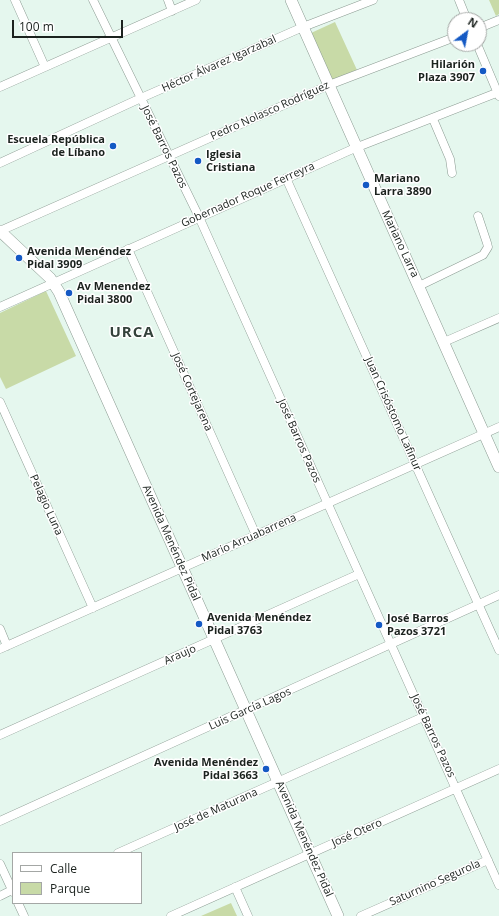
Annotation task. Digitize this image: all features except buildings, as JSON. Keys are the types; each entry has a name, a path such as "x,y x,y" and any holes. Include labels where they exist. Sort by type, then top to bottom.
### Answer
{"main road":[{"name":"Mariano Larra","path":"291,0 355,148 419,286 499,467"},
{"name":"Avenida Menéndez Pidal","path":"0,231 54,283 338,916"}],"street":[{"path":"15,0 45,67"},
{"name":"José Barros Pazos","path":"93,0 168,157 199,217 499,885"},
{"path":"168,0 172,11"},
{"path":"0,87 196,0"},
{"name":"Héctor Álvarez Igarzabal","path":"0,163 141,98 303,27 374,0"},
{"path":"459,0 464,12"},
{"path":"487,25 499,20"},
{"name":"Pedro Nolasco Rodríguez","path":"0,231 329,85 447,40"},
{"path":"480,52 498,94"},
{"name":"Gobernador Roque Ferreyra","path":"0,307 355,148 498,94"},
{"path":"433,119 450,159 452,173"},
{"name":"Juan Crisóstomo Lafinur","path":"286,178 499,650"},
{"path":"419,286 483,255 488,247 478,216"},
{"name":"José Cortejarena","path":"128,249 256,535"},
{"path":"444,342 499,318"},
{"name":"Pelagio Luna","path":"0,402 93,608"},
{"name":"Mario Arruabarrena","path":"4,648 499,427"},
{"name":"Araujo","path":"0,735 359,574"},
{"name":"Luis García Lagos","path":"0,821 246,711 499,595"},
{"path":"0,630 4,648"},
{"name":"José de Maturana","path":"120,852 423,717"},
{"name":"José Otero","path":"171,916 499,769"},
{"name":"Saturnino Segurola","path":"361,916 488,860"},
{"path":"0,864 12,889"},
{"path":"235,887 248,916"},
{"path":"0,896 12,891"},
{"path":"18,904 24,916"}],"green space":[{"path":"489,0 499,0 499,14 496,16"},
{"path":"335,22 357,70 332,80 311,33"},
{"path":"46,291 76,356 6,389 0,377 0,313"},
{"path":"231,903 237,916 201,916"}],"place":[{"name":"Hilarión Plaza 3907","path":"483,71"},
{"name":"Escuela República de Líbano","path":"113,146"},
{"name":"Iglesia Cristiana","path":"198,161"},
{"name":"Mariano Larra 3890","path":"366,185"},
{"name":"Avenida Menéndez Pidal 3909","path":"19,258"},
{"name":"Av Menendez Pidal 3800","path":"69,293"},
{"name":"Avenida Menéndez Pidal 3763","path":"199,624"},
{"name":"José Barros Pazos 3721","path":"379,625"},
{"name":"Avenida Menéndez Pidal 3663","path":"266,769"}],"district":[{"name":"URCA","path":"132,333"}]}
